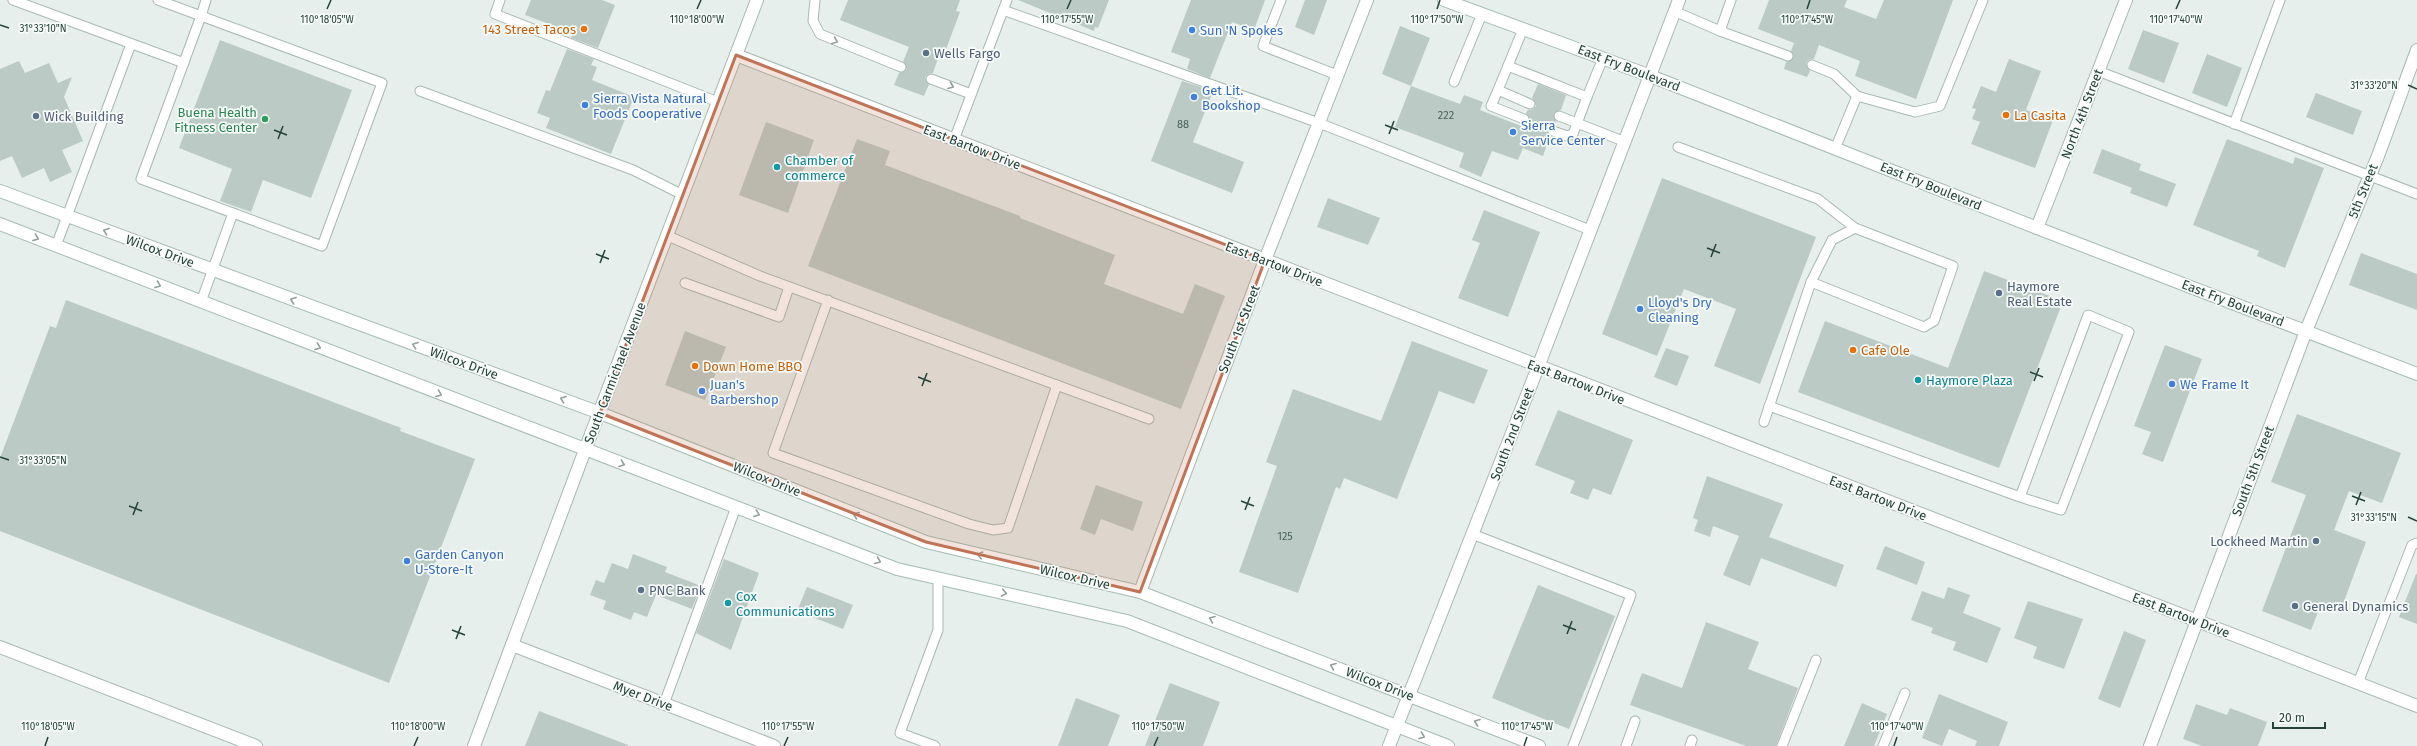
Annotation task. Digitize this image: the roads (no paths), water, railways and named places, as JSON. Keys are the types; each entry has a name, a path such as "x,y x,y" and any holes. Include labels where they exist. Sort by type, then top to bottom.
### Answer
{"street":[{"name":"South Carmichael Avenue","path":"474,746 585,450 757,0"},
{"name":"South 1st Street","path":"1140,592 1265,260 1367,0"},
{"name":"East Fry Boulevard","path":"1444,0 1648,75 2037,228 2417,374"},
{"name":"North 4th Street","path":"2037,228 2126,0"},
{"name":"South 2nd Street","path":"1389,746 1538,367 1648,75 1676,6"},
{"name":"5th Street","path":"2306,331 2370,176 2417,50"},
{"name":"East Bartow Drive","path":"736,55 1538,367 2417,706"},
{"name":"Wilcox Drive","path":"0,191 600,413 926,542 1140,592 1539,746"},
{"path":"0,224 585,450 897,568 938,579 1044,601 1127,621 1448,746"},
{"name":"South 5th Street","path":"2150,746 2306,331"},
{"name":"Myer Drive","path":"512,645 774,746"},
{"path":"0,647 256,746"}],"lane":[{"path":"13,0 184,64"},
{"path":"158,0 201,16 382,83 322,246 141,179 184,64 201,16 206,0"},
{"path":"500,0 495,14 718,102"},
{"path":"815,0 813,21 820,34 901,67"},
{"path":"954,140 1007,0"},
{"path":"1281,0 1263,46 1337,75"},
{"path":"1720,31 1731,0"},
{"path":"1812,65 1834,74 1857,96 1915,112 1940,106 1983,0"},
{"path":"2234,124 2280,0"},
{"path":"1676,6 1720,31 1788,56"},
{"path":"1003,10 1319,123 1590,230"},
{"path":"1454,82 1482,14"},
{"path":"1523,29 1491,106 1524,119"},
{"path":"56,246 131,44"},
{"path":"1552,131 1567,136 1572,134 1603,58"},
{"path":"1508,66 1587,97"},
{"path":"2098,71 2417,194"},
{"path":"931,79 971,94"},
{"path":"1498,90 1530,104"},
{"path":"420,91 634,170 683,195"},
{"path":"1835,149 1857,96"},
{"path":"1559,116 1624,141"},
{"path":"1678,147 1818,199 1855,228 1953,266 1934,321 1924,327 1811,282"},
{"path":"201,302 233,213"},
{"path":"1764,422 1811,282 1832,240 1855,228"},
{"path":"668,236 789,287 828,300 1149,419"},
{"path":"684,283 779,317 789,287"},
{"path":"828,300 773,453 969,524 992,530 1008,528 1057,385"},
{"path":"1769,406 2020,497 2061,510 2129,332 2088,315 2020,497"},
{"path":"664,704 736,507"},
{"path":"1472,534 1631,595 1573,746"},
{"path":"2358,684 2412,545 2417,543"},
{"path":"935,746 900,733 938,630 938,579"},
{"path":"1782,746 1816,660"},
{"path":"1884,746 1905,693"},
{"path":"1626,746 1635,721"}],"place":[{"name":"143 Street Tacos","path":"584,29"},
{"name":"Sun 'N Spokes","path":"1192,30"},
{"name":"Wells Fargo","path":"926,53"},
{"name":"Get Lit. Bookshop","path":"1194,97"},
{"name":"Sierra Vista Natural Foods Cooperative","path":"585,105"},
{"name":"La Casita","path":"2006,115"},
{"name":"Wick Building","path":"36,116"},
{"name":"Buena Health Fitness Center","path":"265,119"},
{"name":"Sierra Service Center","path":"1513,132"},
{"name":"Chamber of commerce","path":"777,167"},
{"name":"Haymore Real Estate","path":"1999,293"},
{"name":"Lloyd's Dry Cleaning","path":"1640,309"},
{"name":"Cafe Ole","path":"1853,350"},
{"name":"Down Home BBQ","path":"695,366"},
{"name":"Haymore Plaza","path":"1918,380"},
{"name":"We Frame It","path":"2172,384"},
{"name":"Juan's Barbershop","path":"702,391"},
{"name":"Lockheed Martin","path":"2316,541"},
{"name":"Garden Canyon U-Store-It","path":"407,561"},
{"name":"PNC Bank","path":"641,590"},
{"name":"Cox Communications","path":"728,603"},
{"name":"General Dynamics","path":"2295,606"}]}
